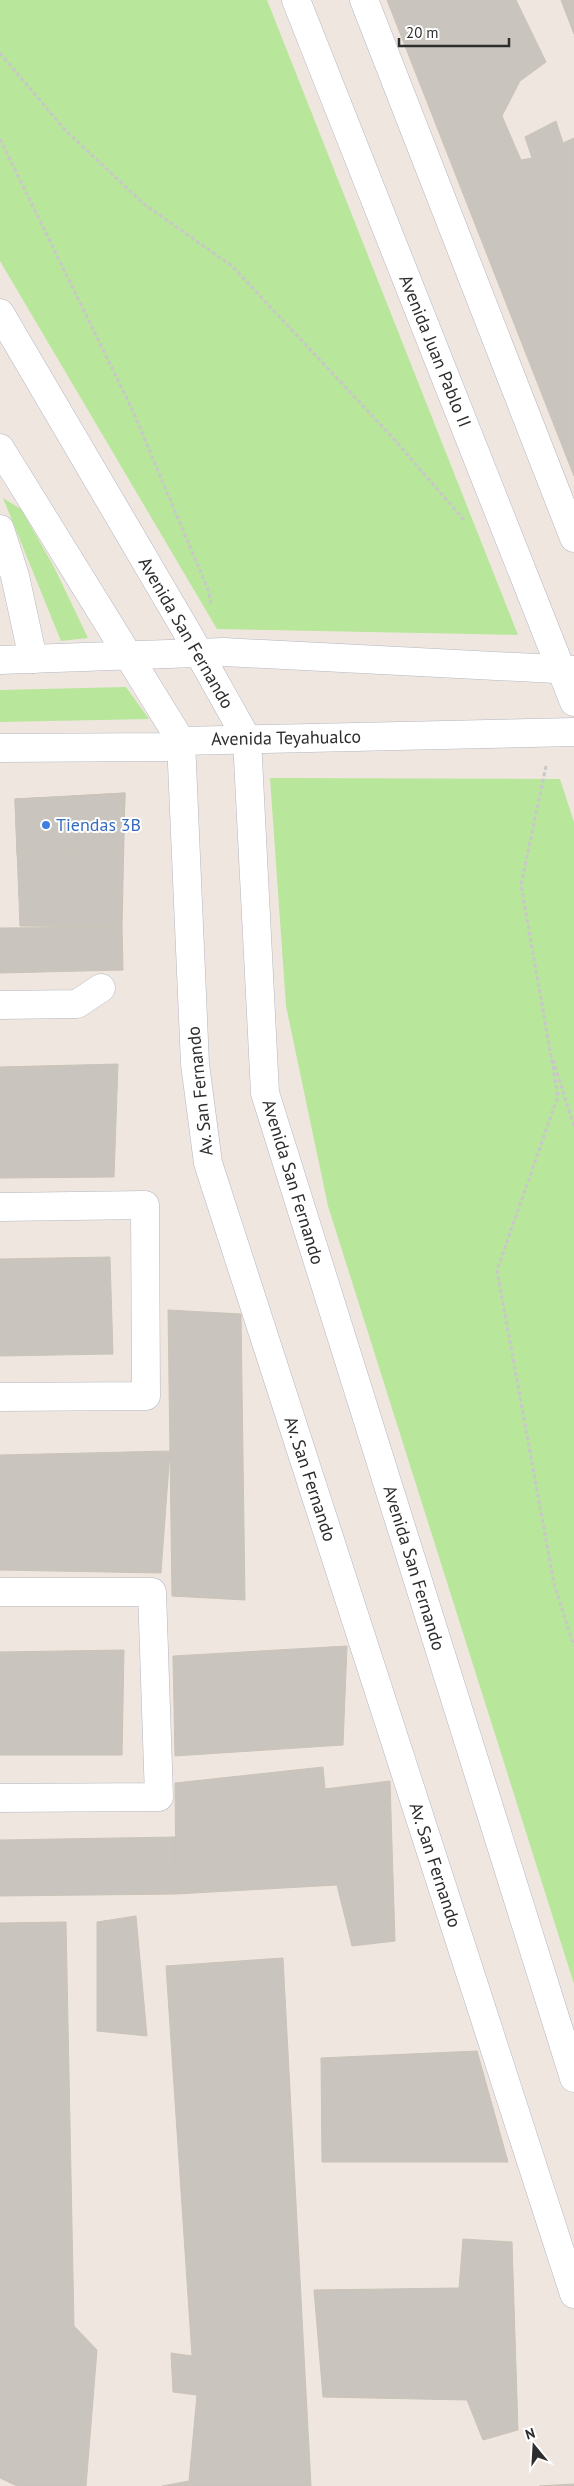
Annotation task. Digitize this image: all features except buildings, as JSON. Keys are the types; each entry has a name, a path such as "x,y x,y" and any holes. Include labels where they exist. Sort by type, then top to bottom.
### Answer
{"street":[{"name":"Avenida Juan Pablo II","path":"296,0 567,670 574,702"},
{"path":"364,0 574,538"},
{"name":"Avenida San Fernando","path":"0,313 187,632 247,739 266,1093 574,2078"},
{"name":"Av. San Fernando","path":"0,448 181,741 194,1064 208,1163 574,2294"},
{"path":"0,529 15,576 33,659"},
{"path":"0,660 197,652 567,670"},
{"name":"Avenida Teyahualco","path":"0,748 166,747 181,741 574,732"},
{"path":"0,1005 77,1004 101,988"},
{"path":"0,1207 145,1205 146,1396 0,1397"},
{"path":"0,1592 152,1592 159,1796 0,1798"}],"path":[{"path":"0,53 66,130 144,204 232,266 393,438 467,523"},
{"path":"0,139 132,408 208,592 212,609"},
{"path":"548,760 521,885 558,1096 496,1270 554,1584 574,1646"},
{"path":"548,1045 574,1126"}],"green space":[{"path":"0,0 267,0 518,635 217,629 0,261"},
{"path":"3,498 21,509 54,567 88,638 61,641"},
{"path":"126,687 149,719 0,722 0,690"},
{"path":"270,778 560,779 574,822 574,1984 328,1206 286,1006"}],"place":[{"name":"Tiendas 3B","path":"46,825"}]}
